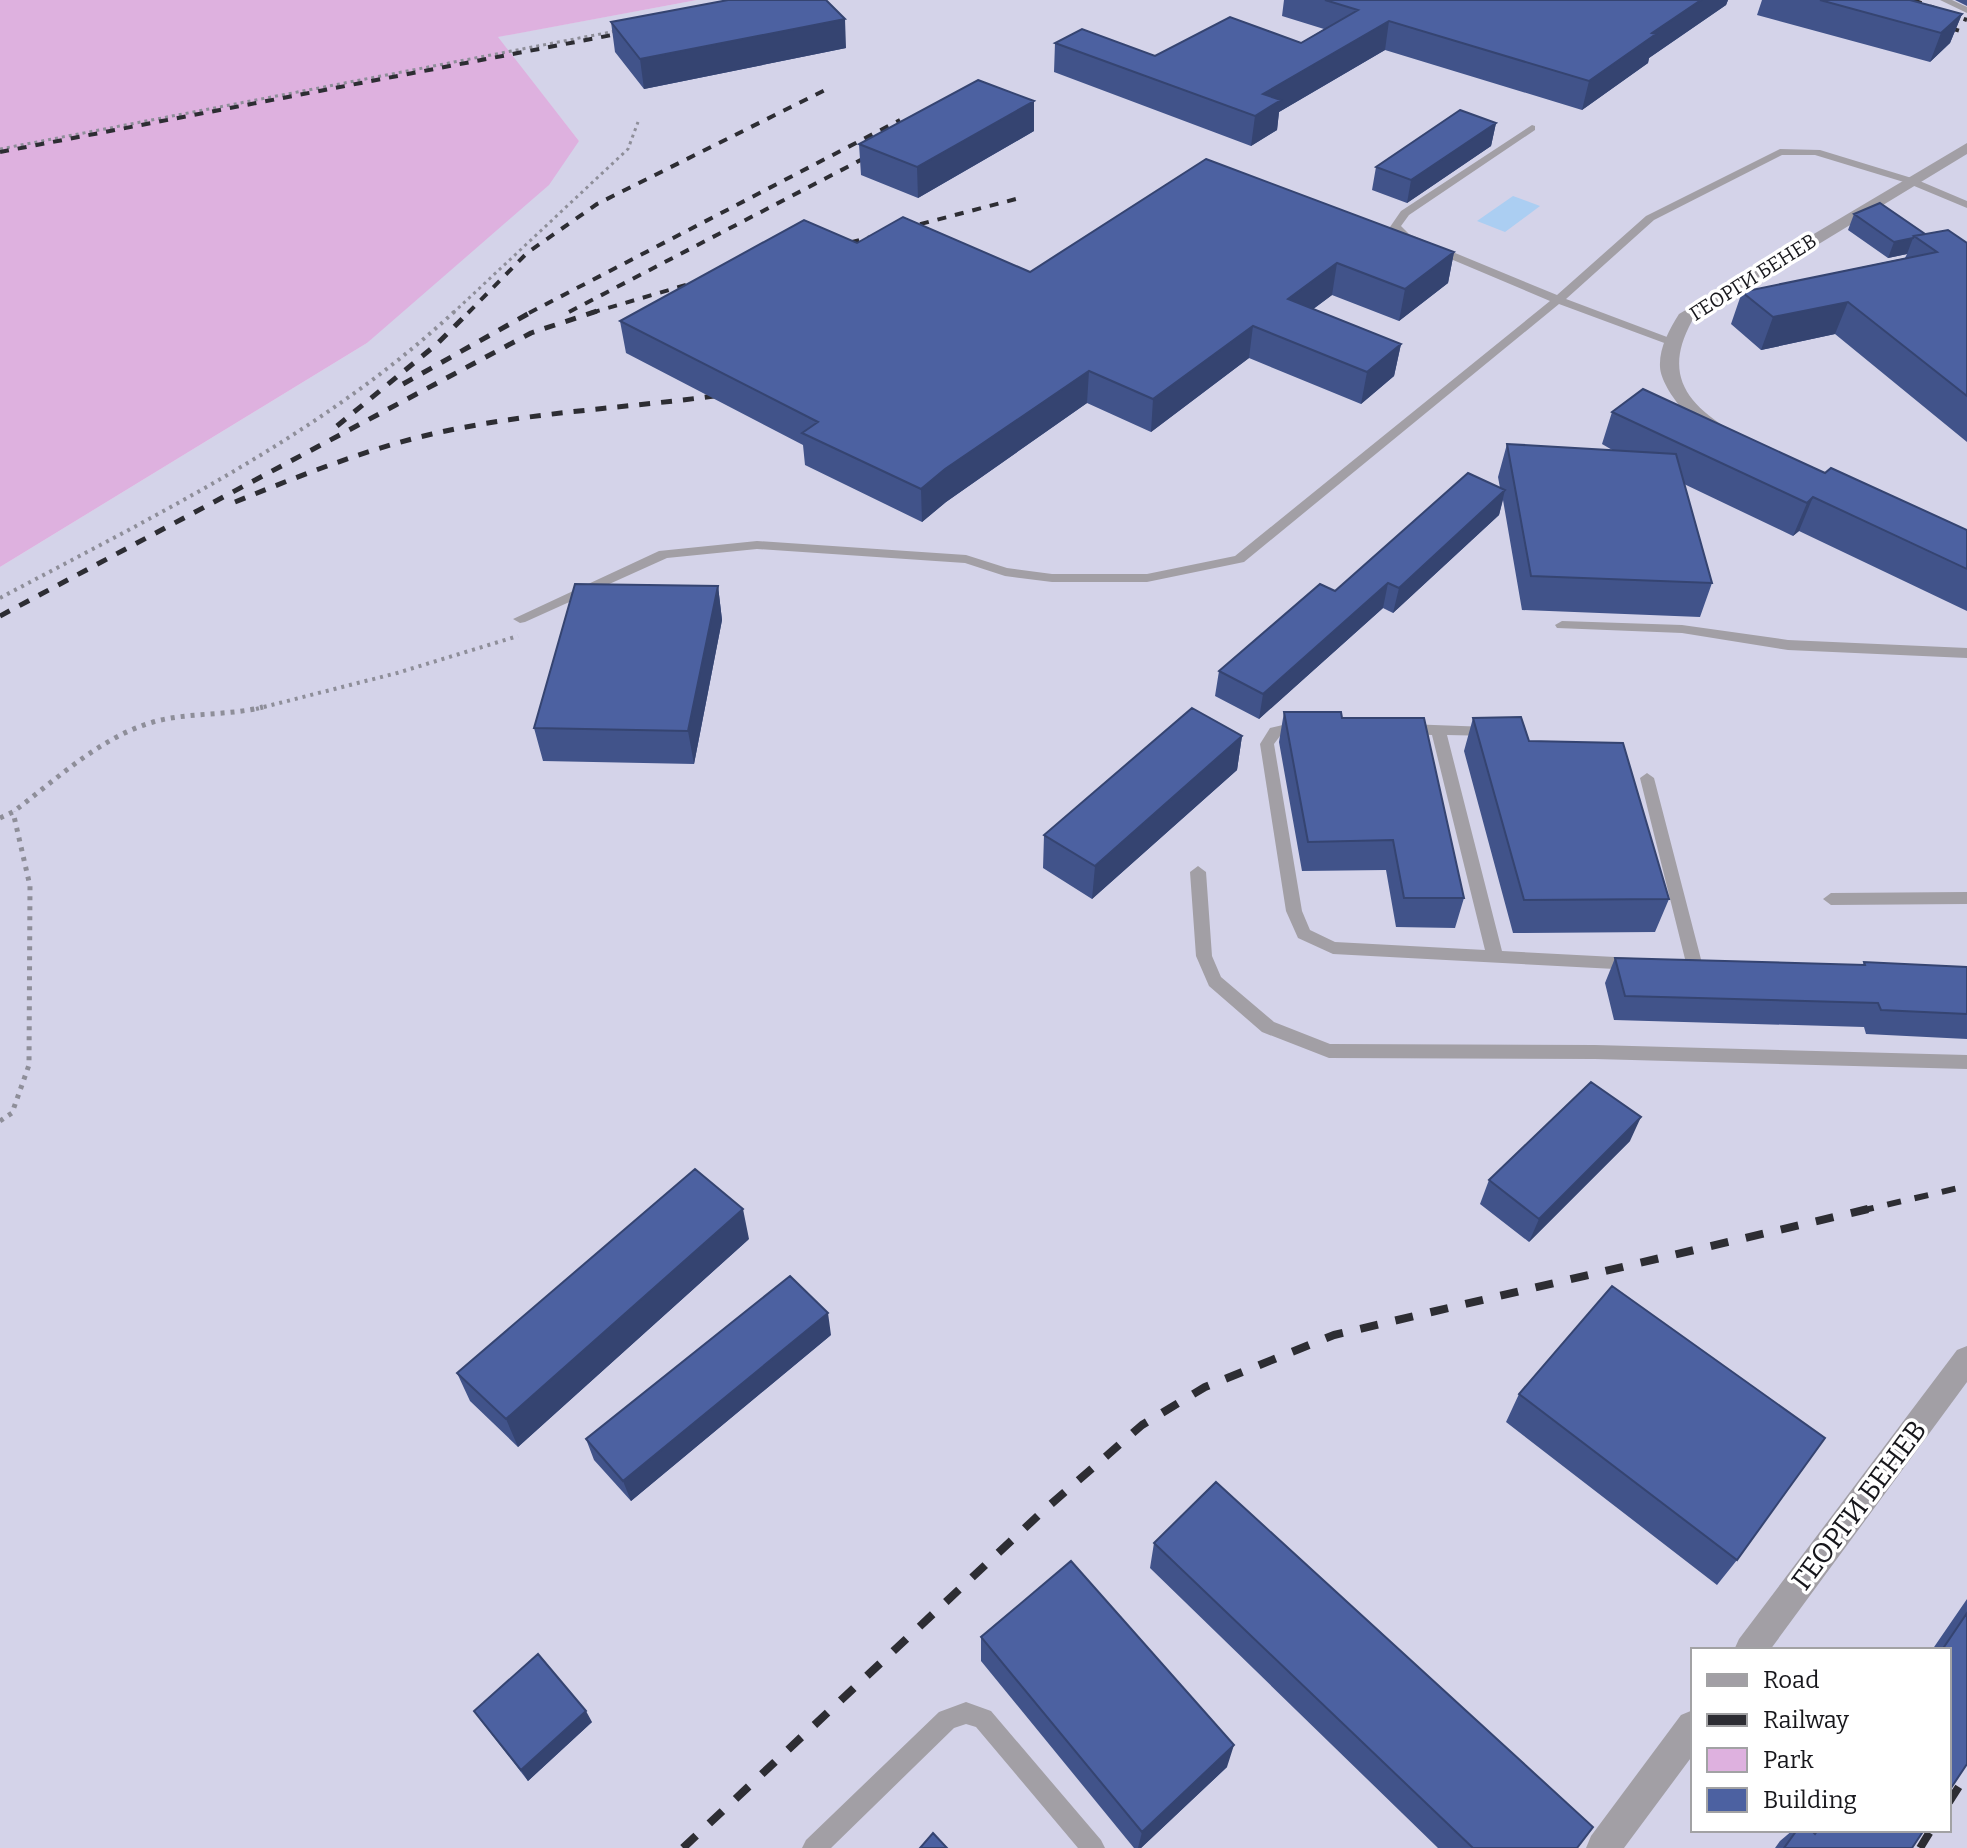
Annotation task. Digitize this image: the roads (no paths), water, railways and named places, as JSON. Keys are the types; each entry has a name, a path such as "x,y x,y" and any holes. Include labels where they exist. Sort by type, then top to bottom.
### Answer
{"street":[{"name":"ГЕОРГИ БЕНЕВ","path":"1745,443 1717,430 1681,399 1667,371 1671,342 1685,318 1967,148"},
{"name":"ГЕОРГИ БЕНЕВ","path":"1751,1648 1967,1359"},
{"path":"1603,1848 1691,1730"}],"lane":[{"path":"1944,0 1967,10"},
{"path":"1532,128 1405,213 1395,227 1405,236 1558,300 1671,342"},
{"path":"520,619 664,554 757,545 966,559 1005,572 1052,578 1147,578 1239,559 1558,300 1650,218 1780,152 1816,152 1911,181 1967,205"},
{"path":"1721,296 1752,290"},
{"path":"1562,625 1682,629 1788,645 1967,653"},
{"path":"1321,726 1292,725 1275,732 1267,744 1294,911 1304,934 1333,948 1649,965"},
{"path":"1394,729 1510,733"},
{"path":"1438,730 1495,957"},
{"path":"1647,778 1695,967"},
{"path":"1198,872 1204,956 1215,981 1268,1027 1329,1051 1595,1052 1967,1062"},
{"path":"1831,899 1967,898"},
{"path":"814,1848 947,1720 966,1713 983,1719 1093,1848"}],"water":[{"path":"1513,196 1540,206 1505,232 1477,221"}],"railway":[{"path":"1913,0 1967,20"},
{"path":"1933,23 1967,33"},
{"path":"0,152 633,31"},
{"path":"468,313 527,253 597,204 825,90"},
{"path":"529,313 900,120"},
{"path":"569,312 878,151"},
{"path":"833,247 1016,199"},
{"path":"591,313 713,277"},
{"path":"403,384 533,311"},
{"path":"591,313 597,311"},
{"path":"337,426 437,344 468,313"},
{"path":"0,616 531,333 591,313"},
{"path":"235,502 357,456 432,434 507,420 736,393"},
{"path":"1860,1211 1967,1186"},
{"path":"683,1848 1043,1511 1142,1425 1205,1387 1334,1335 1868,1209"},
{"path":"1951,1799 1967,1774"},
{"path":"1920,1848 1930,1832"}]}
